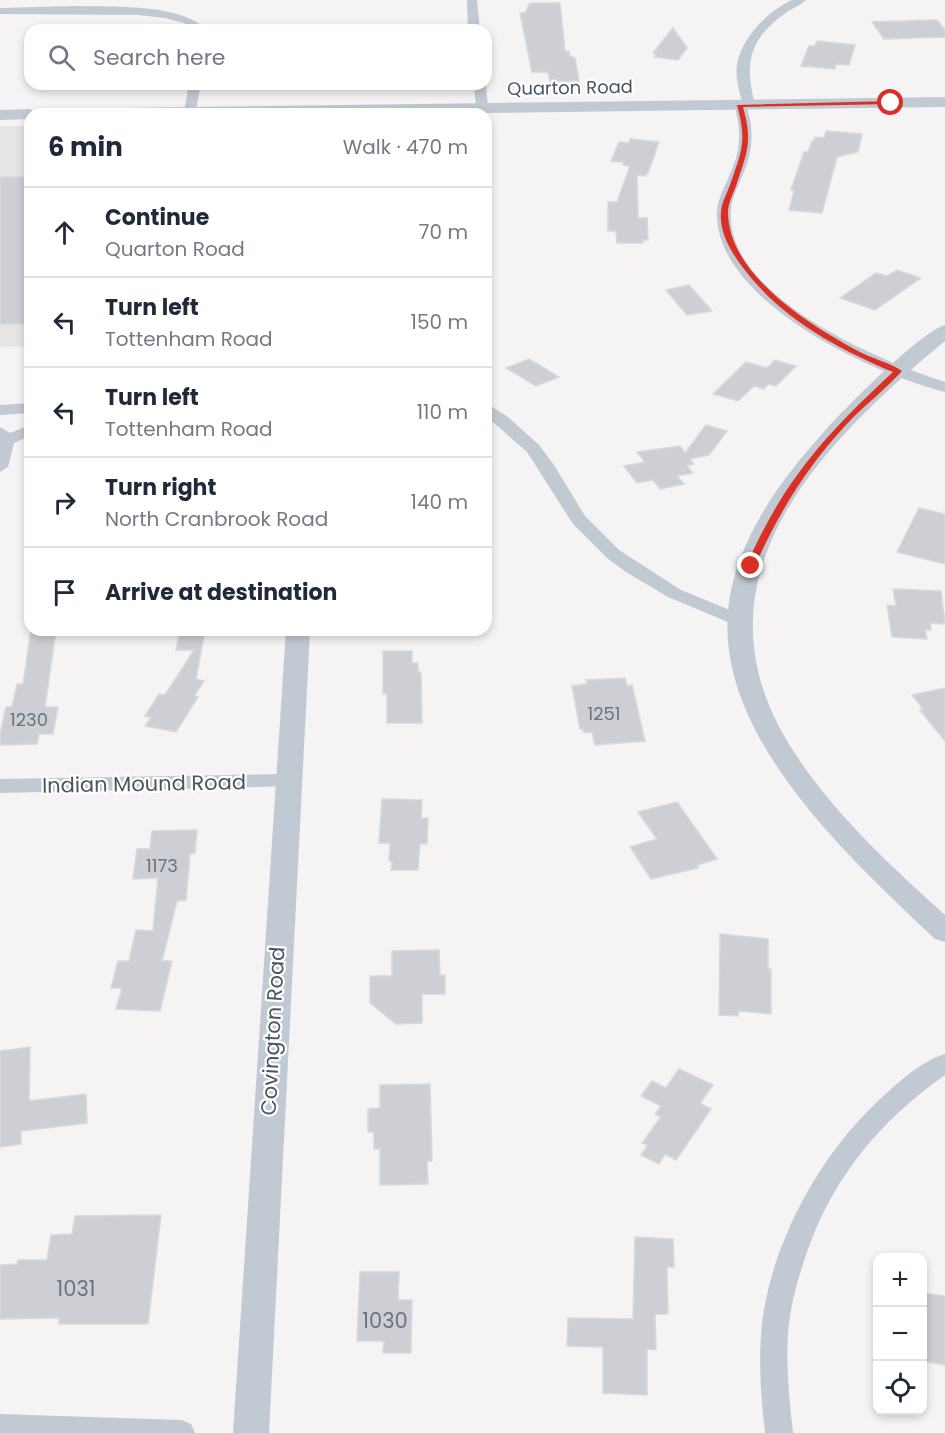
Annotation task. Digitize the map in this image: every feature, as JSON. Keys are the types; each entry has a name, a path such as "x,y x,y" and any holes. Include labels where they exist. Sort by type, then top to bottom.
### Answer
{"street":[{"path":"472,0 474,24"},
{"path":"799,0 767,22 744,58 742,75 747,145 724,210 726,230 734,251 764,290 795,317 855,353 945,387"},
{"path":"0,11 154,13 189,21 193,24"},
{"path":"191,108 194,90"},
{"path":"480,90 482,108"},
{"name":"Quarton Road","path":"482,108 945,102"},
{"path":"0,115 24,114"},
{"path":"945,331 898,371 834,432 788,491 767,528 751,566 742,597 741,621 743,655 752,688 767,728 785,758 829,815 945,932"},
{"path":"0,410 24,408"},
{"path":"492,412 521,434 546,465 577,518 618,558 646,578 694,603 741,621"},
{"path":"0,467 3,436 24,431"},
{"name":"Covington Road","path":"251,1433 298,636"},
{"name":"Indian Mound Road","path":"0,786 288,782"},
{"path":"779,1433 774,1386 775,1330 784,1283 798,1238 815,1197 836,1162 864,1130 903,1092 945,1063"},
{"path":"0,1427 181,1433"}],"shaded area":[{"path":"0,126 24,126 24,346 0,347"}],"building":[{"path":"560,3 565,51 569,51 570,56 575,58 579,81 550,82 548,72 532,72 520,13 526,12 529,4"},
{"path":"937,20 945,30 945,37 884,39 872,22"},
{"path":"673,28 687,48 678,60 654,57 656,54 653,53"},
{"path":"817,41 855,45 849,65 836,64 835,69 801,66 809,46 815,46"},
{"path":"826,131 862,134 858,152 837,157 822,213 789,210 794,191 791,190 804,152 808,152 815,137 824,138"},
{"path":"630,139 659,142 648,173 645,176 637,175 638,218 647,218 648,240 643,240 643,243 617,243 616,231 608,231 608,202 617,202 630,166 623,165 624,162 611,161 619,142 629,143"},
{"path":"0,177 24,177 24,324 0,324"},
{"path":"897,270 921,278 875,310 840,298 876,273 887,276"},
{"path":"689,285 712,311 687,315 666,290"},
{"path":"529,359 559,377 536,386 506,368"},
{"path":"775,360 796,366 776,386 768,384 764,389 754,386 738,401 713,394 746,362 767,368"},
{"path":"706,425 727,431 709,455 690,459 694,464 687,466 693,473 677,476 684,484 660,489 653,480 637,483 624,466 645,462 637,452 680,446 685,453"},
{"path":"919,508 945,514 945,564 897,552"},
{"path":"893,589 941,591 945,624 930,623 931,630 925,630 927,639 892,637 887,605 896,606"},
{"path":"30,636 55,636 45,707 58,707 53,734 39,734 37,744 0,745 6,707 12,707 17,684 23,684"},
{"path":"179,636 204,636 196,679 204,681 194,696 198,697 176,732 145,726 151,717 145,716 159,694 165,695 194,650 176,650"},
{"path":"383,651 412,651 412,663 418,663 418,672 421,672 422,723 387,723 387,694 383,694"},
{"path":"625,678 627,686 632,685 645,741 595,745 592,732 584,733 583,729 580,729 572,686 587,684 586,680"},
{"path":"945,688 945,741 920,710 923,709 912,695"},
{"path":"382,799 422,800 421,818 428,818 427,844 420,844 418,870 391,870 390,843 379,843"},
{"path":"677,802 717,859 697,865 698,868 651,879 630,847 657,839 638,812"},
{"path":"197,830 195,853 190,854 186,900 177,901 162,961 172,961 160,1011 116,1009 122,988 111,988 118,961 129,961 136,930 153,931 158,878 133,879 137,849 150,849 152,831"},
{"path":"720,934 768,939 771,1014 739,1011 738,1016 719,1015"},
{"path":"439,950 440,975 445,975 445,994 422,994 422,1023 396,1024 370,1003 370,976 392,976 392,951"},
{"path":"30,1047 29,1101 86,1094 87,1123 21,1131 21,1144 0,1147 0,1051"},
{"path":"679,1069 713,1085 700,1103 711,1109 676,1160 665,1154 659,1164 641,1155 648,1145 642,1143 661,1117 655,1114 661,1106 641,1096 652,1081 666,1088"},
{"path":"430,1084 432,1161 427,1161 428,1184 380,1185 380,1149 374,1149 374,1132 368,1132 368,1109 380,1108 380,1085"},
{"path":"161,1215 148,1324 59,1324 59,1318 0,1319 0,1265 17,1264 18,1260 47,1260 51,1235 72,1234 75,1216"},
{"path":"635,1237 673,1239 674,1267 667,1267 668,1314 655,1314 656,1350 647,1349 647,1395 603,1393 603,1347 567,1346 568,1318 633,1319"},
{"path":"360,1272 399,1272 398,1300 412,1300 411,1353 383,1353 384,1341 357,1341"},
{"path":"927,1294 945,1296 945,1365 927,1362"}],"route":[{"path":"751,566 767,528 788,491 810,461 842,423 898,371 855,353 795,317 764,290 734,251 726,230 724,210 728,193 743,161 747,145 747,130 740,105 891,103"}]}
